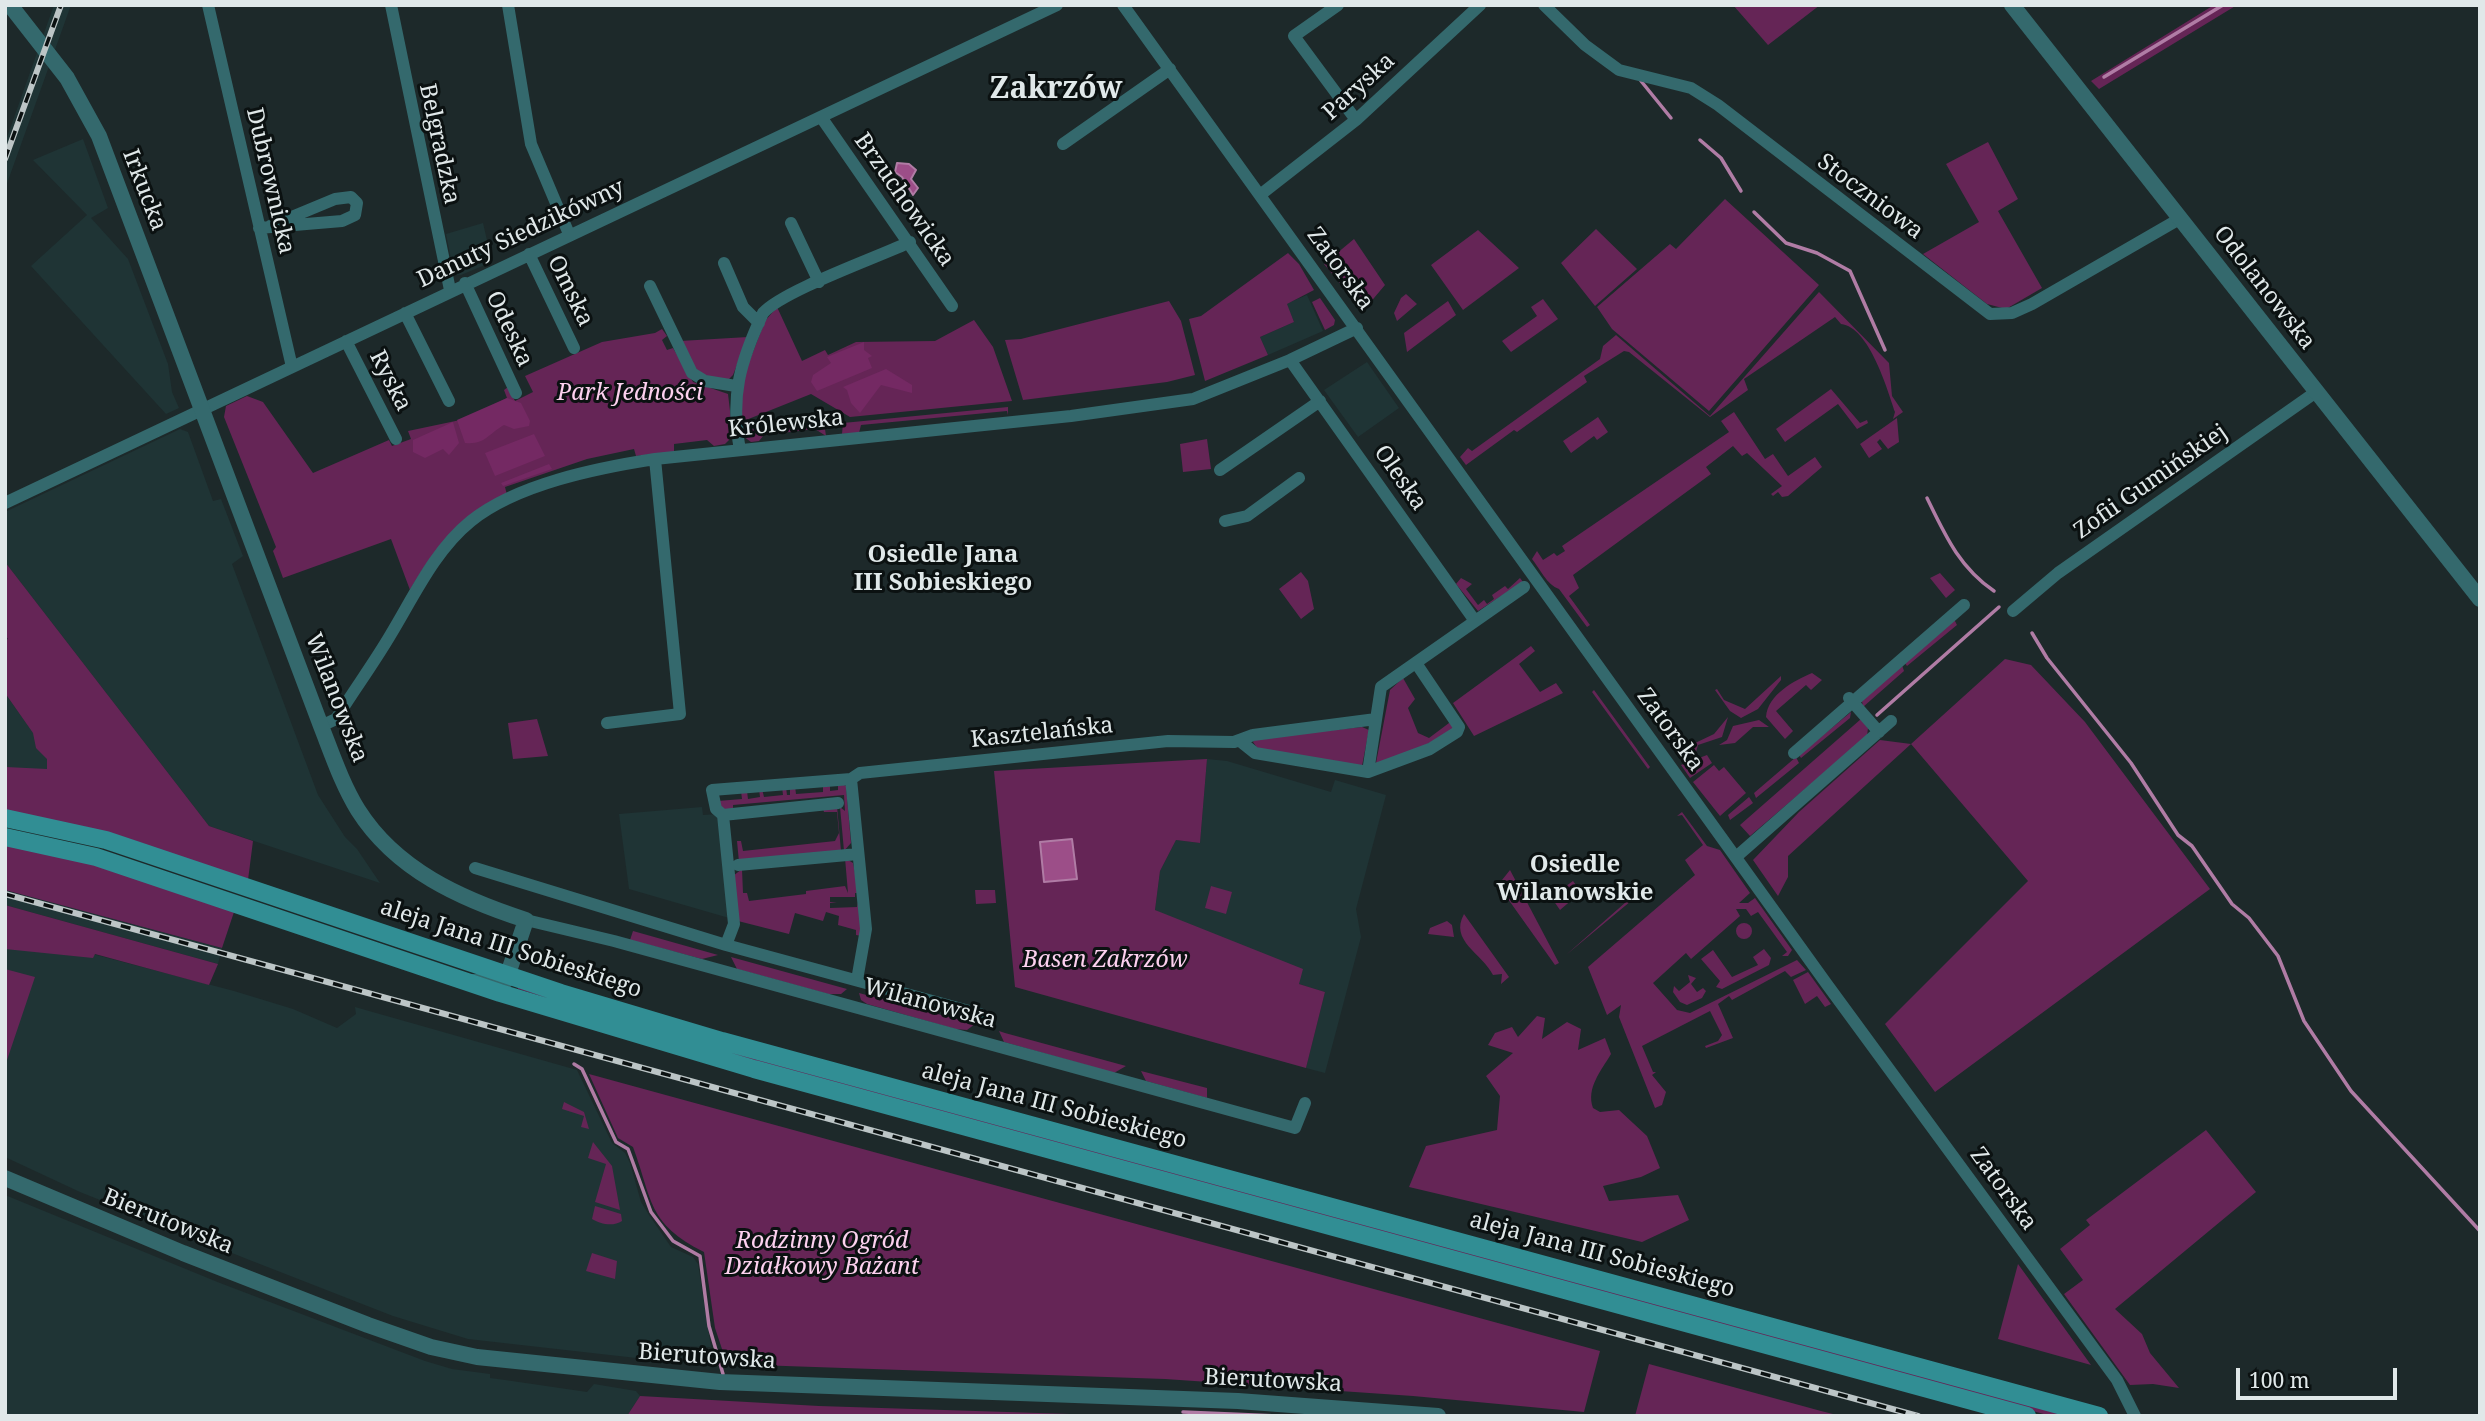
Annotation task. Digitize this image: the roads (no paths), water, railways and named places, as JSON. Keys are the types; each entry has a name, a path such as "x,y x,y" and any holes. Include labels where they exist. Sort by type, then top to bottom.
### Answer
{"main road":[{"name":"aleja Jana III Sobieskiego","path":"5,818 106,840 510,975 722,1041 2099,1416"},
{"name":"aleja Jana III Sobieskiego","path":"5,837 125,866 467,982 754,1069 2027,1416"}],"street":[{"name":"Irkucka","path":"10,5 67,78 89,112 203,408"},
{"name":"Dubrownicka","path":"208,5 265,227 292,367"},
{"name":"Belgradzka","path":"391,5 450,290"},
{"path":"508,5 531,144 569,234"},
{"name":"Danuty Siedzikówny","path":"5,503 450,290 1057,5"},
{"name":"Zatorska","path":"1123,5 1736,857 2117,1380 2134,1416"},
{"path":"1338,5 1294,36 1356,120"},
{"name":"Paryska","path":"1260,195 1356,120 1480,5"},
{"name":"Stoczniowa","path":"1544,5 1585,45 1619,70 1691,88 1718,105 1990,314 2012,313 2032,303 2180,218"},
{"name":"Odolanowska","path":"2012,5 2480,599"},
{"path":"1063,144 1170,69"},
{"name":"Brzuchowicka","path":"821,117 910,242 951,306"},
{"path":"351,197 356,203 355,215 342,221 265,227 335,199 351,197"},
{"path":"791,223 819,282"},
{"path":"740,450 734,410 736,386 763,313 772,305 819,282 910,242"},
{"name":"Omska","path":"529,254 574,348"},
{"path":"724,263 743,307 759,323"},
{"name":"Odeska","path":"465,284 516,393"},
{"path":"650,286 692,373 705,381 736,386"},
{"path":"405,313 449,401"},
{"name":"Królewska","path":"321,726 336,719 433,565 470,522 507,499 615,465 655,459 1071,416 1193,399 1290,360 1357,328"},
{"name":"Ryska","path":"346,341 396,439"},
{"name":"Oleska","path":"1290,360 1475,621"},
{"name":"Zofii Gumińskiej","path":"2013,611 2087,552 2316,392"},
{"path":"1220,470 1320,401"},
{"name":"Wilanowska","path":"203,408 321,726 358,810 394,852 452,893 526,920 614,941 1295,1128 1305,1103"},
{"path":"607,723 680,714 655,459"},
{"path":"1225,521 1247,516 1299,478"},
{"path":"1416,663 1454,716 1459,727 1457,732 1430,749 1368,772 1381,687 1524,587"},
{"path":"1794,753 1851,700 1964,606"},
{"path":"1851,700 1879,732"},
{"name":"Kasztelańska","path":"723,815 716,809 712,790 851,779 860,773 1168,741 1240,741 1252,735 1376,719"},
{"path":"1736,857 1891,721"},
{"name":"Kasztelańska","path":"1240,741 1255,753 1368,772"},
{"path":"851,779 866,929 857,980"},
{"path":"726,945 734,924 723,815 838,803"},
{"path":"738,865 858,854"},
{"path":"475,868 726,945 980,1014"},
{"path":"467,982 499,982 510,975 526,920"},
{"name":"Bierutowska","path":"5,1178 195,1258 368,1325 431,1347 477,1357 720,1382 1238,1401 1438,1416"}],"waterway":[{"path":"2104,77 2223,5"},
{"path":"1641,81 1671,118"},
{"path":"1700,140 1721,158 1741,191"},
{"path":"1754,212 1786,243 1817,253 1850,271 1885,350"},
{"path":"1927,498 1962,561 1994,591"},
{"path":"1877,715 1999,607"},
{"path":"2032,633 2047,658 2131,763 2178,835 2192,846 2232,904 2249,918 2278,956 2304,1021 2351,1091 2480,1231"},
{"path":"574,1064 582,1069 616,1142 628,1149 651,1212 673,1241 700,1256 709,1326 723,1374"},
{"path":"1183,1412 1278,1416"}],"railway":[{"path":"5,159 61,5"},
{"path":"5,894 1918,1416"}],"district":[{"name":"Zakrzów","path":"1056,89"},
{"name":"Osiedle Jana III Sobieskiego","path":"943,569"},
{"name":"Osiedle Wilanowskie","path":"1575,879"}],"park label":[{"name":"Park Jedności","path":"630,393"},
{"name":"Basen Zakrzów","path":"1105,960"},
{"name":"Rodzinny Ogród Działkowy Bażant","path":"822,1254"}]}
